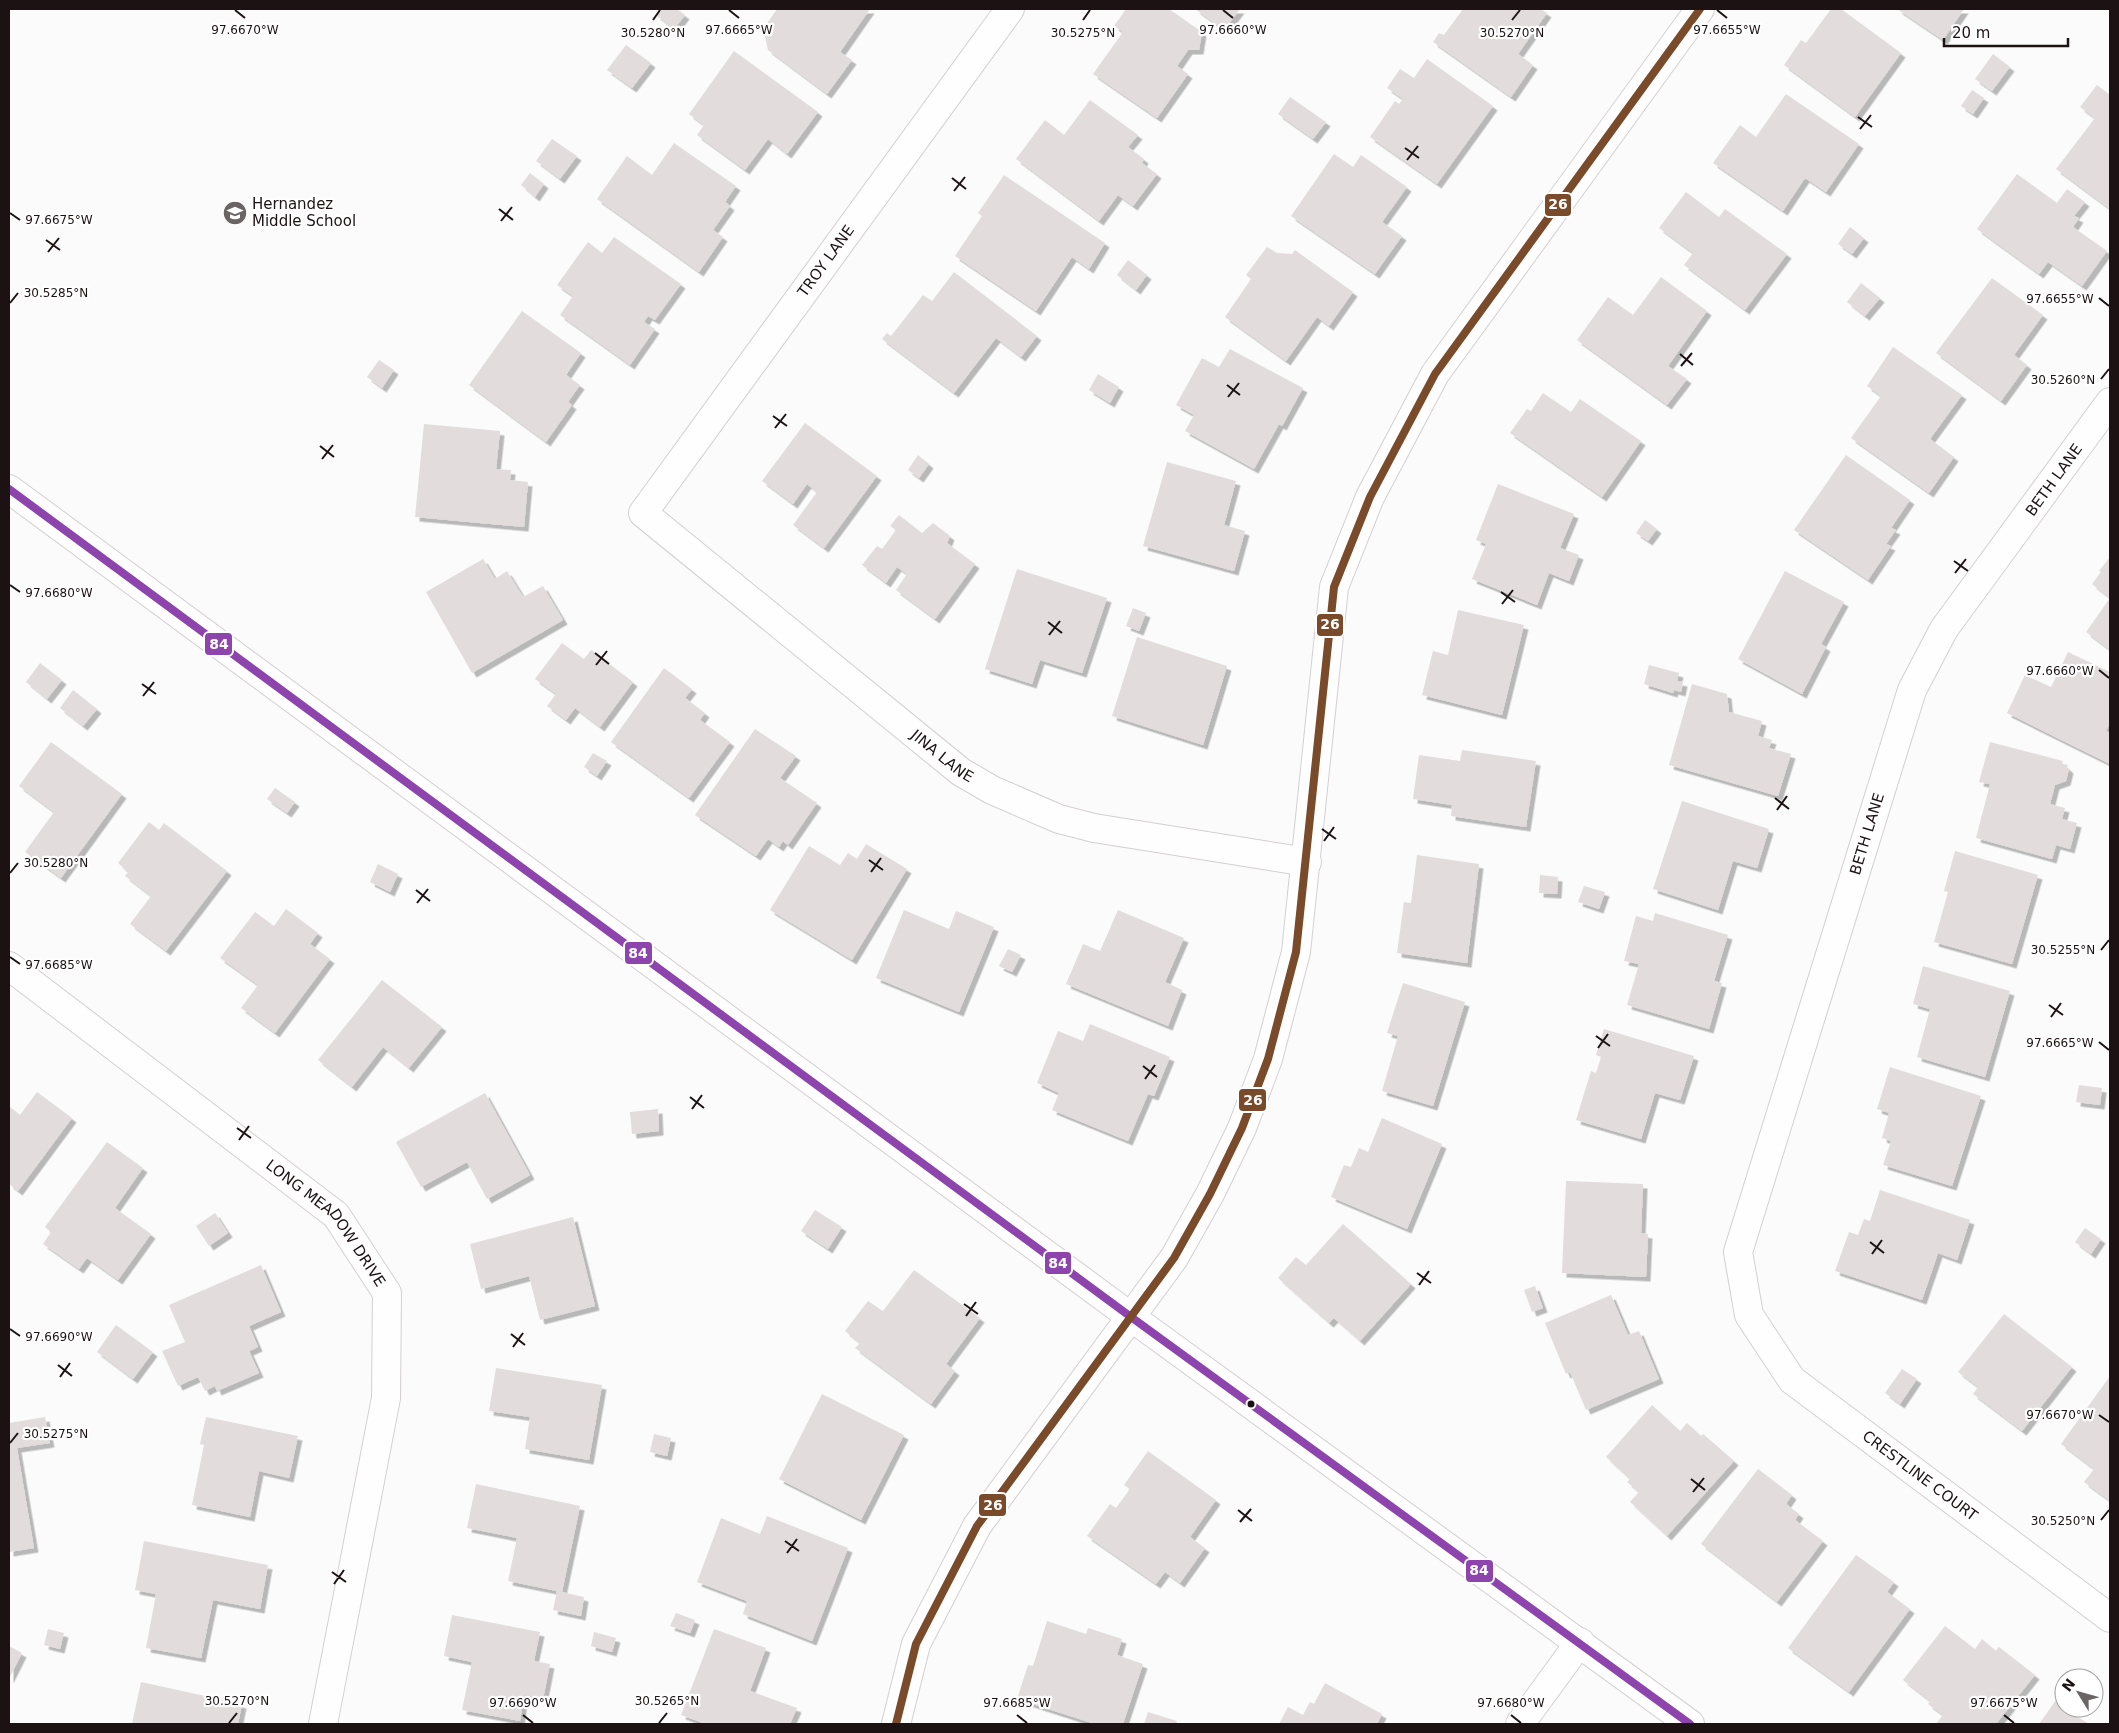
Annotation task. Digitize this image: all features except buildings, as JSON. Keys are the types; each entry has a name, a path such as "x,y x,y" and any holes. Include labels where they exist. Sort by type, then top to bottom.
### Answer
{"street":[{"name":"TROY LANE","path":"642,513 1010,9"},
{"path":"896,1724 916,1644 977,1526 1174,1258 1210,1194 1242,1128 1268,1060 1288,989 1296,952 1307,862 1334,587 1370,497 1435,374 1700,9"},
{"name":"BETH LANE","path":"1749,1315 1738,1252 1912,690 1944,629 2110,402"},
{"path":"9,489 1132,1317 1690,1724"},
{"name":"JINA LANE","path":"642,513 962,772 992,790 1059,819 1094,828 1307,862"},
{"name":"LONG MEADOW DRIVE","path":"9,966 336,1215 387,1293 386,1398 323,1724"},
{"name":"CRESTLINE COURT","path":"1749,1315 1792,1380 2110,1618"},
{"path":"1520,1724 1580,1642"}],"transit line":[{"name":"26","path":"896,1724 916,1644 977,1526 1174,1258 1210,1194 1242,1128 1268,1059 1296,952 1334,587 1370,497 1435,374 1700,9"},
{"name":"84","path":"9,489 1131,1317 1690,1724"}],"place":[{"name":"Hernandez Middle School","path":"235,213"}]}
